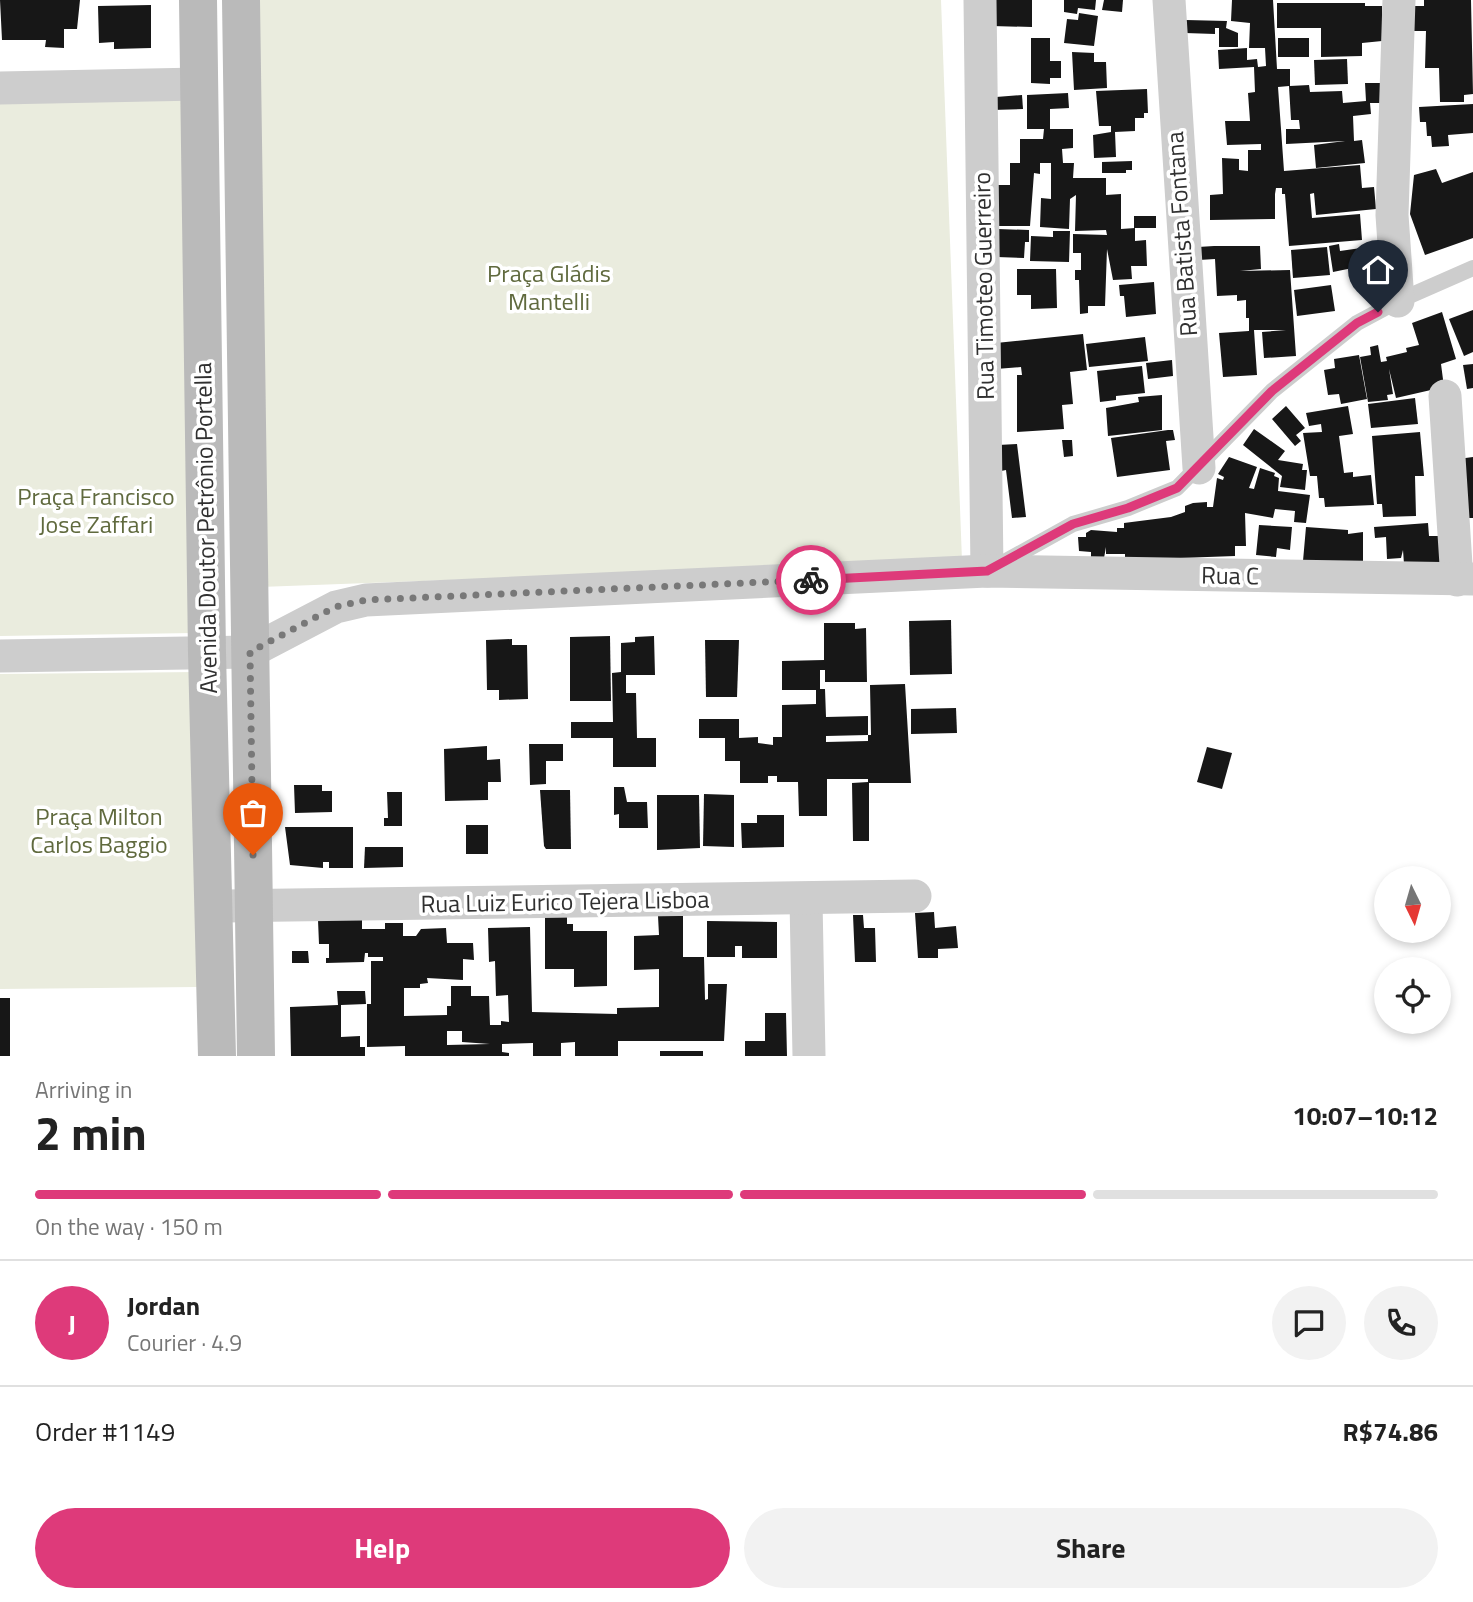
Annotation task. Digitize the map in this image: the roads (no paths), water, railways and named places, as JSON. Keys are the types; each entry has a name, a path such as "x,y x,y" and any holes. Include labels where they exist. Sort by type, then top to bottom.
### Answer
{"street":[{"name":"Avenida Doutor Petrônio Portella","path":"198,0 207,653 217,1056"},
{"name":"Avenida Doutor Petrônio Portella","path":"241,0 256,1056"},
{"name":"Rua Timoteo Guerreiro","path":"980,0 987,571"},
{"name":"Rua Batista Fontana","path":"1169,0 1199,468"},
{"path":"1398,301 1392,215 1399,0"},
{"path":"0,88 199,84"},
{"path":"1445,396 1465,580"},
{"name":"Rua C","path":"250,652 335,607 366,600 987,571 1465,580"},
{"path":"0,656 250,652"},
{"name":"Rua Luiz Eurico Tejera Lisboa","path":"214,907 806,900 915,896"},
{"path":"806,900 809,1056"}],"lane":[{"path":"987,571 1073,524 1128,508 1177,488 1272,391 1357,323 1398,301 1473,268"}],"park label":[{"name":"Praça Gládis Mantelli","path":"549,288"},
{"name":"Praça Francisco Jose Zaffari","path":"96,511"},
{"name":"Praça Milton Carlos Baggio","path":"99,831"}]}
